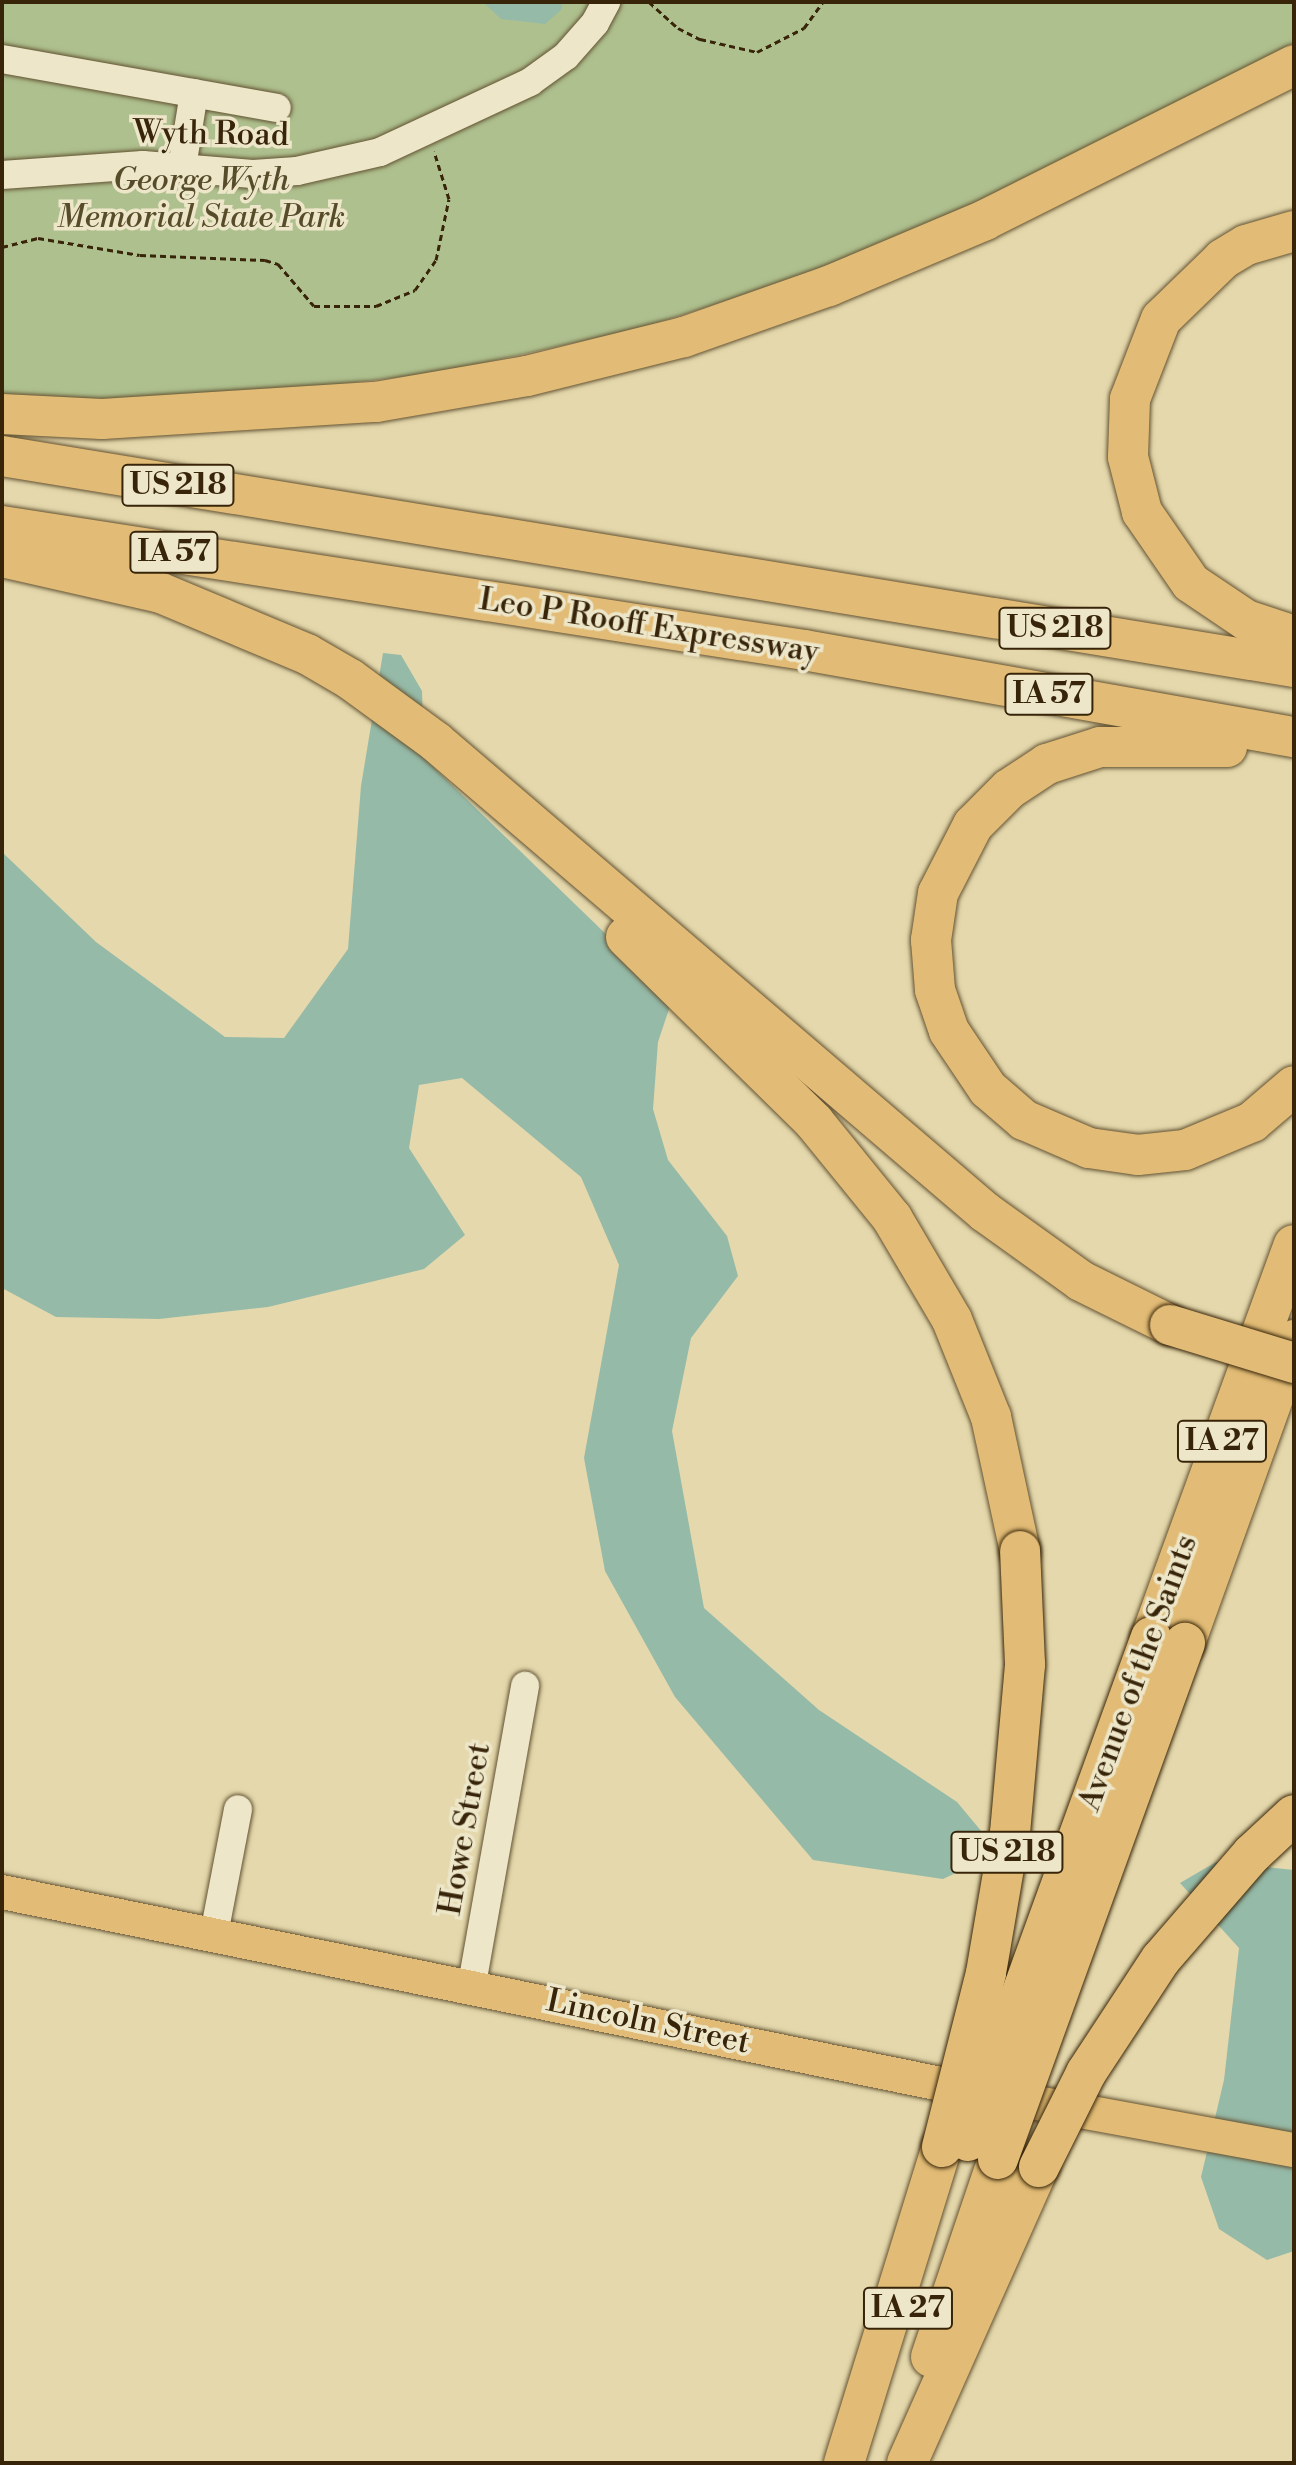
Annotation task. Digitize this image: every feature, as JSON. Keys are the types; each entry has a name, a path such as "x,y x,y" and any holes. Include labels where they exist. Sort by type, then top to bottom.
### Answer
{"highway":[{"path":"2,414 132,418 376,402 527,376 684,337 882,265 985,220 1294,65"},
{"path":"1294,231 1246,245 1223,259 1161,319 1130,399 1128,457 1142,512 1191,583 1246,620 1294,636"},
{"name":"Leo P Rooff Expressway","path":"2,456 1294,667"},
{"name":"Leo P Rooff Expressway","path":"2,526 804,650 1294,737"},
{"name":"US 218","path":"2,557 161,593 307,654 436,742 788,1069 814,1122 892,1218 952,1320 991,1417 1020,1551 1025,1664 1010,1833 986,1973 968,2153 844,2463"},
{"path":"1294,751 1130,743 1047,764 1009,789 973,825 938,893 931,940 941,1010 973,1072 1024,1120 1067,1142 1138,1155 1185,1150 1252,1122 1294,1086"},
{"path":"788,1069 925,1163 1045,1257 1170,1325 1294,1363"},
{"name":"Avenue of the Saints","path":"1168,1640 1294,1245"},
{"name":"Avenue of the Saints","path":"852,2463 968,2153 1168,1640 1294,1340"},
{"path":"907,2463 1039,2167 1086,2073 1161,1959 1252,1854 1294,1815"},
{"name":"Avenue of the Saints","path":"893,2463 968,2153"}],"main road":[{"name":"Lincoln Street","path":"2,1892 472,1984 952,2087 1294,2150"}],"street":[{"name":"Wyth Road","path":"2,175 143,165 253,174 297,171 380,152 530,82 566,56 595,23 606,2"},
{"path":"2,59 277,108"},
{"path":"182,167 194,93"},
{"name":"Howe Street","path":"472,1984 525,1686"},
{"path":"214,1934 238,1809"}],"path":[{"path":"649,2 678,28 700,39 757,52 804,28 823,2"},
{"path":"2,247 38,238 140,255 265,260 278,264 314,306 376,306 415,290 436,260 449,199 433,158 435,148"}],"green space":[{"name":"George Wyth Memorial State Park","path":"2,2 1294,2 1294,43 1020,182 848,262 641,328 442,372 239,396 96,402 2,394"}],"shaded area":[{"path":"483,2 563,2 561,10 545,24 501,19"},
{"path":"383,653 401,655 422,691 424,758 643,970 670,1006 658,1042 653,1109 668,1160 727,1236 738,1276 691,1338 672,1431 704,1608 819,1710 957,1802 987,1838 977,1863 943,1879 813,1860 675,1697 605,1571 584,1458 619,1265 581,1177 462,1078 419,1085 409,1148 465,1235 424,1269 268,1307 159,1319 56,1317 2,1288 2,852 96,942 225,1037 284,1038 348,949 361,786"},
{"path":"1216,1862 1294,1870 1294,2251 1267,2260 1219,2229 1201,2177 1224,2080 1239,1948 1180,1883"}]}
